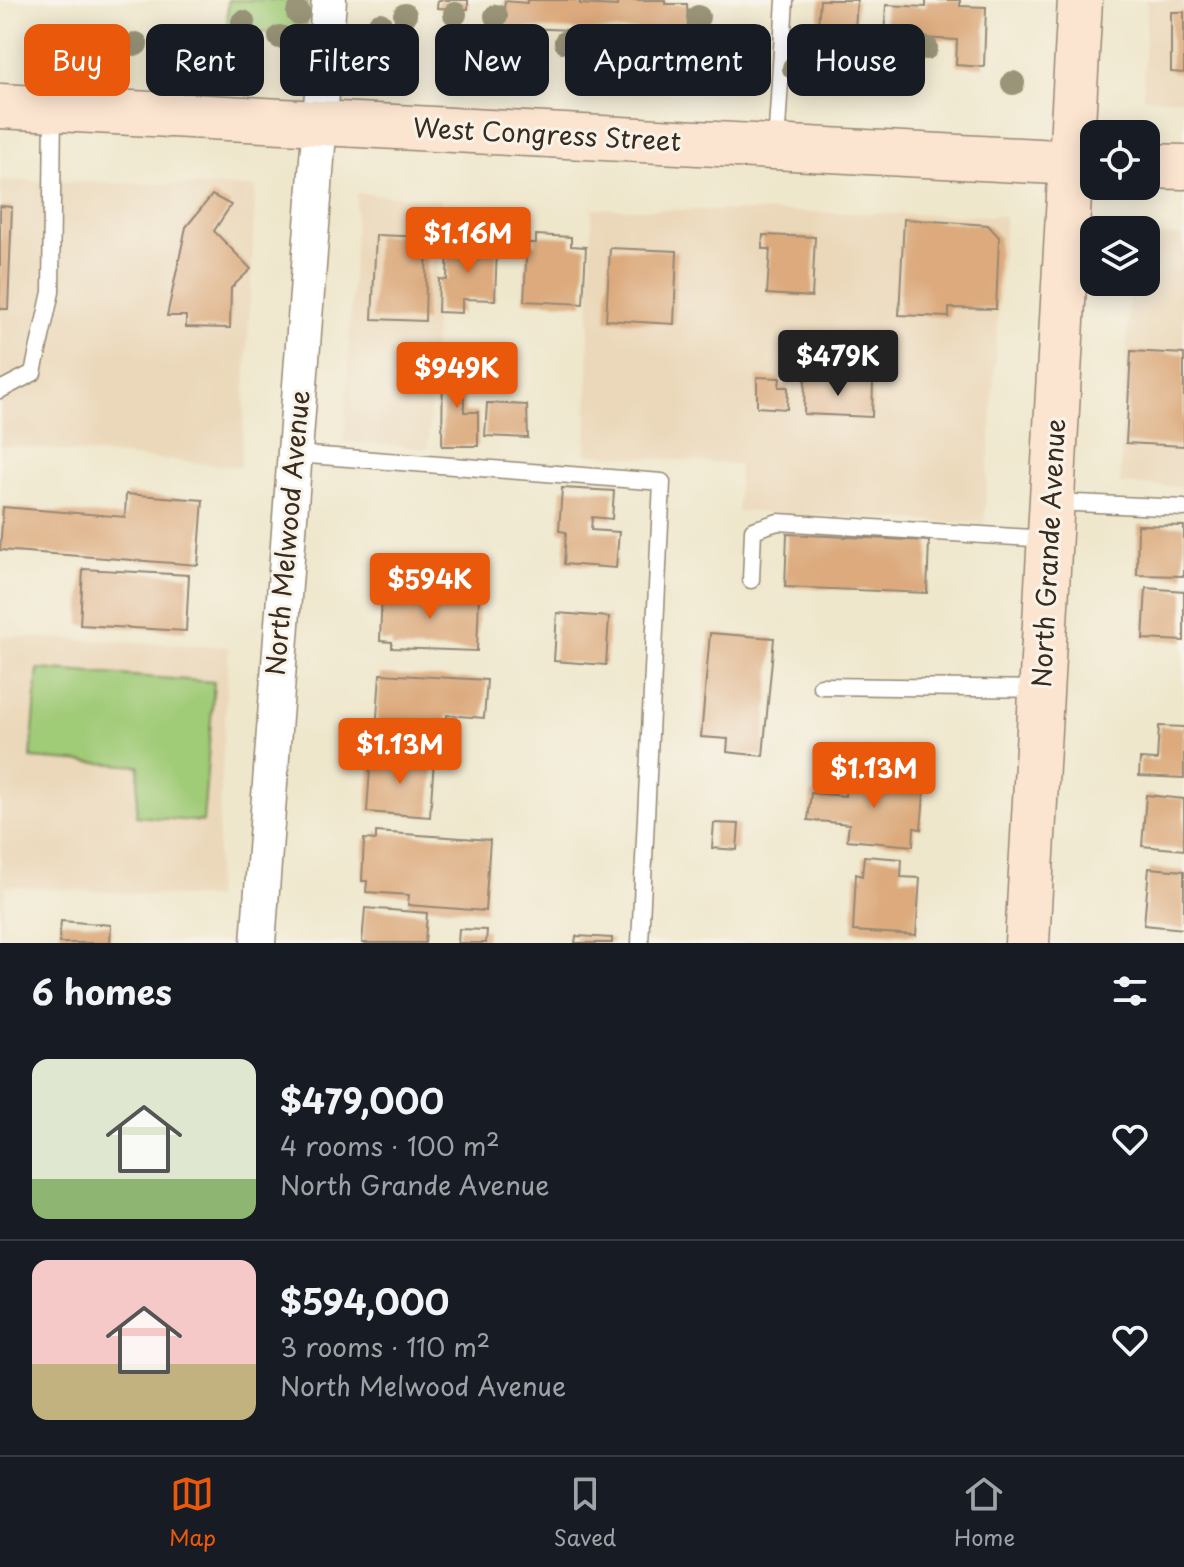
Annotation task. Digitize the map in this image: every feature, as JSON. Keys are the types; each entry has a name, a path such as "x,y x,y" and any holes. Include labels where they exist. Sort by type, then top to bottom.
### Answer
{"main road":[{"name":"North Grande Avenue","path":"1080,0 1081,120"},
{"name":"West Congress Street","path":"0,106 1080,163"},
{"path":"1160,166 1184,167"},
{"name":"North Grande Avenue","path":"1027,943 1051,520 1080,186"}],"street":[{"name":"North Melwood Avenue","path":"258,943 329,0"}],"lane":[{"path":"776,147 785,0"},
{"path":"0,123 53,108 51,292 33,373 0,390"},
{"path":"295,454 662,482 640,943"},
{"path":"751,580 753,530 778,522 1051,520 1184,508"},
{"path":"821,686 1041,689"}],"shaded area":[{"path":"1147,0 1184,0 1184,99 1143,98"},
{"path":"0,180 256,187 241,467 0,445"},
{"path":"357,193 441,200 428,448 344,442"},
{"path":"592,208 1005,216 984,524 737,511 739,464 586,454"},
{"path":"1160,235 1184,236 1184,487 1120,484 1129,296 1160,296"},
{"path":"0,636 229,647 215,898 5,886 0,943"}],"green space":[{"path":"228,0 308,0 307,24 280,24 280,34 264,33 264,24 227,24"},
{"path":"38,669 214,682 203,822 136,816 139,766 31,758"}],"building":[{"path":"438,0 468,0 468,9 437,8"},
{"path":"527,0 580,0 580,4 617,6 617,0 665,0 665,4 687,4 688,24 565,24 565,30 549,29 549,24 502,24 505,1 527,3"},
{"path":"820,0 857,0 855,24 818,24"},
{"path":"926,0 960,0 960,6 986,7 984,67 956,65 957,40 925,38 925,24 885,24 886,5 926,7"},
{"path":"1171,12 1184,12 1184,73 1171,72"},
{"path":"212,195 231,205 214,231 251,269 231,288 230,328 186,327 186,316 167,316 186,227"},
{"path":"0,206 12,207 8,309 0,309"},
{"path":"904,219 988,225 999,237 996,309 949,308 949,317 899,315"},
{"path":"376,235 427,237 425,321 372,319"},
{"path":"536,235 571,237 571,246 586,247 583,304 524,301 527,243 536,243"},
{"path":"763,235 815,237 812,297 767,294 770,249 762,249"},
{"path":"448,238 479,240 479,246 497,247 495,300 462,299 462,313 438,312 439,279 447,280"},
{"path":"610,248 677,251 674,324 606,320"},
{"path":"1131,351 1184,354 1184,446 1126,443"},
{"path":"443,363 464,363 464,412 478,412 478,446 442,446"},
{"path":"757,377 780,378 779,387 788,387 787,409 757,407"},
{"path":"805,378 873,381 872,417 804,414"},
{"path":"487,403 527,405 528,438 485,436"},
{"path":"562,488 614,491 612,519 592,517 591,530 619,532 616,568 564,564 566,532 559,531"},
{"path":"126,494 203,500 198,565 0,550 3,507 125,517"},
{"path":"1138,525 1184,526 1184,576 1137,575"},
{"path":"787,534 929,541 927,593 785,587"},
{"path":"83,569 189,575 186,631 80,625"},
{"path":"1146,588 1184,591 1184,641 1143,639"},
{"path":"382,591 479,595 477,651 392,648 392,642 380,641"},
{"path":"557,613 609,617 606,665 554,661"},
{"path":"710,633 774,638 763,756 727,752 728,739 701,737"},
{"path":"380,674 487,680 484,718 447,715 446,736 376,732"},
{"path":"1159,726 1184,727 1184,778 1139,776 1140,759 1157,760"},
{"path":"371,754 434,759 430,817 367,812"},
{"path":"847,777 925,784 921,829 914,828 913,846 847,840 849,824 808,820 811,793 845,796"},
{"path":"1146,795 1184,799 1184,850 1142,846"},
{"path":"714,823 739,824 737,850 712,848"},
{"path":"376,832 490,840 485,911 408,905 409,895 366,892 367,881 362,881 364,839 376,840"},
{"path":"864,856 902,859 901,877 920,878 916,935 853,931 856,874 862,876"},
{"path":"1149,868 1184,871 1184,929 1144,925"},
{"path":"365,908 427,913 425,943 362,943"},
{"path":"61,921 111,925 110,943 59,943"},
{"path":"459,929 487,930 486,943 458,943"},
{"path":"576,936 612,938 612,943 575,943"}]}
